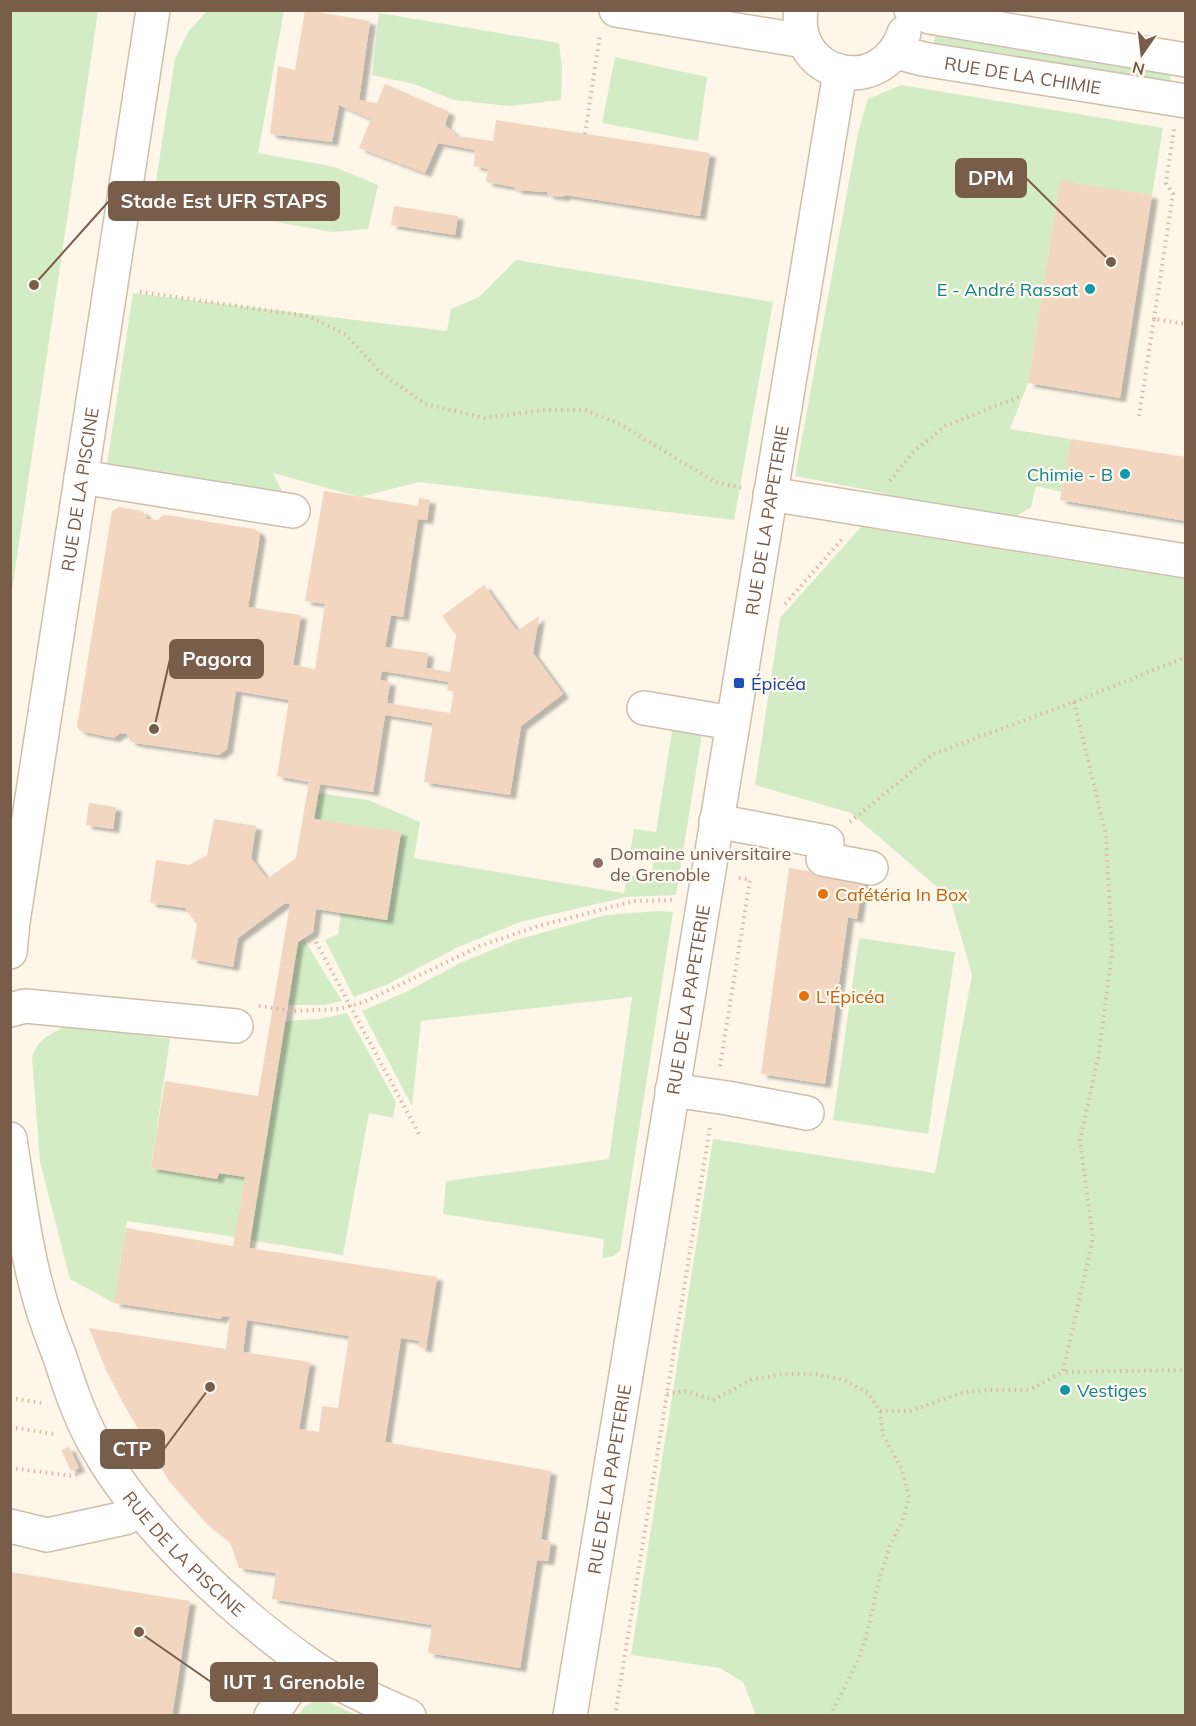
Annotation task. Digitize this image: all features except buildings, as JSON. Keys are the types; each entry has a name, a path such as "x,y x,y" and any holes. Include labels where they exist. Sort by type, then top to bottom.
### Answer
{"street":[{"path":"609,20 661,15 802,26 816,59 840,72 861,73 886,62 896,52 904,34 906,17 904,10"},
{"path":"911,10 930,17 1185,60"},
{"name":"RUE DE LA PISCINE","path":"10,952 81,477 155,16"},
{"name":"RUE DE LA CHIMIE","path":"896,52 1180,110"},
{"name":"RUE DE LA PAPETERIE","path":"570,1716 732,723 761,492 840,72"},
{"path":"81,477 293,512"},
{"path":"761,492 1185,561"},
{"path":"644,708 732,723"},
{"path":"716,821 826,842 823,859 871,868"},
{"path":"10,1010 24,1006 236,1026"},
{"path":"672,1090 807,1113"},
{"name":"RUE DE LA PISCINE","path":"10,1139 25,1230 43,1312 74,1399 94,1443 112,1472 166,1539 230,1602 306,1663 381,1704 409,1716"},
{"path":"10,1526 47,1535 125,1518 140,1509"},
{"path":"271,1716 306,1663"}],"path":[{"path":"585,134 609,20"},
{"path":"1139,416 1173,194 1166,183 1180,110"},
{"path":"111,287 308,316 346,335 380,372 425,404 485,417 543,410 585,410 620,424 715,482 761,492"},
{"path":"1154,319 1185,324"},
{"path":"779,612 867,510 912,453 945,426 1021,396"},
{"path":"826,842 933,754 1074,702 1185,657"},
{"path":"1063,1372 1093,1238 1080,1140 1099,1054 1112,952 1106,835 1074,702"},
{"path":"615,1716 750,880 735,877"},
{"path":"273,1008 312,1011 351,1006 401,986 480,946 535,927 634,901 675,900"},
{"path":"316,942 420,1136"},
{"path":"880,1411 910,1411 964,1392 1029,1390 1063,1372 1185,1370"},
{"path":"667,1394 685,1391 713,1400 753,1379 785,1374 815,1374 843,1380 868,1393 880,1411 883,1435 902,1470 909,1497 902,1522 890,1545 861,1651 830,1716"},
{"path":"10,1398 45,1404"},
{"path":"10,1427 61,1435"},
{"path":"10,1468 73,1476 78,1474"}],"green space":[{"path":"10,11 98,11 11,597 10,597"},
{"path":"207,11 284,11 258,153 335,167 378,185 368,229 332,232 153,200 175,59 188,32"},
{"path":"379,13 559,43 562,69 561,100 509,106 454,100 414,84 372,75"},
{"path":"935,34 1172,67 1169,86 933,48"},
{"path":"615,57 707,77 698,141 602,123"},
{"path":"901,85 1163,128 1152,195 1060,182 1028,383 1010,429 1071,439 1062,492 1036,486 1031,507 1013,518 889,500 883,493 795,476 858,133 868,99"},
{"path":"516,260 773,302 734,520 419,482 360,497 273,473 285,498 106,471 133,293 447,331 451,309 479,297"},
{"path":"861,527 1185,579 1185,1715 756,1715 743,1682 720,1668 631,1655 713,1139 935,1173 972,975 950,898 851,813 755,785 780,618"},
{"path":"674,719 703,728 676,895 626,897 520,922 456,948 388,984 354,997 325,940 338,934 341,913 387,920 401,833 314,819 318,793 368,800 420,822 414,858 624,893 627,875 651,879 654,858 630,854 634,829 656,832"},
{"path":"673,912 620,1251 613,1256 602,1258 604,1239 443,1214 446,1181 609,1159 632,997 421,1021 412,1106 362,1011 408,991 460,963 516,940 606,915"},
{"path":"303,938 342,1001 325,1005 287,1005 298,942"},
{"path":"859,938 955,952 928,1134 833,1120"},
{"path":"347,1013 396,1102 393,1118 369,1113 343,1255 250,1240 285,1021 319,1019"},
{"path":"68,1026 170,1039 151,1168 217,1179 219,1173 245,1177 235,1237 127,1221 114,1303 70,1279 40,1162 32,1057 46,1037"},
{"path":"319,1699 356,1715 298,1715 305,1706"}],"place":[{"name":"DPM","path":"1111,262"},
{"name":"Stade Est UFR STAPS","path":"34,285"},
{"name":"E - André Rassat","path":"1090,289"},
{"name":"Chimie - B","path":"1125,474"},
{"name":"Épicéa","path":"739,683"},
{"name":"Pagora","path":"154,729"},
{"name":"Domaine universitaire de Grenoble","path":"598,863"},
{"name":"Cafétéria In Box","path":"823,894"},
{"name":"L'Épicéa","path":"804,996"},
{"name":"CTP","path":"210,1387"},
{"name":"Vestiges","path":"1065,1390"},
{"name":"IUT 1 Grenoble","path":"139,1632"}]}
